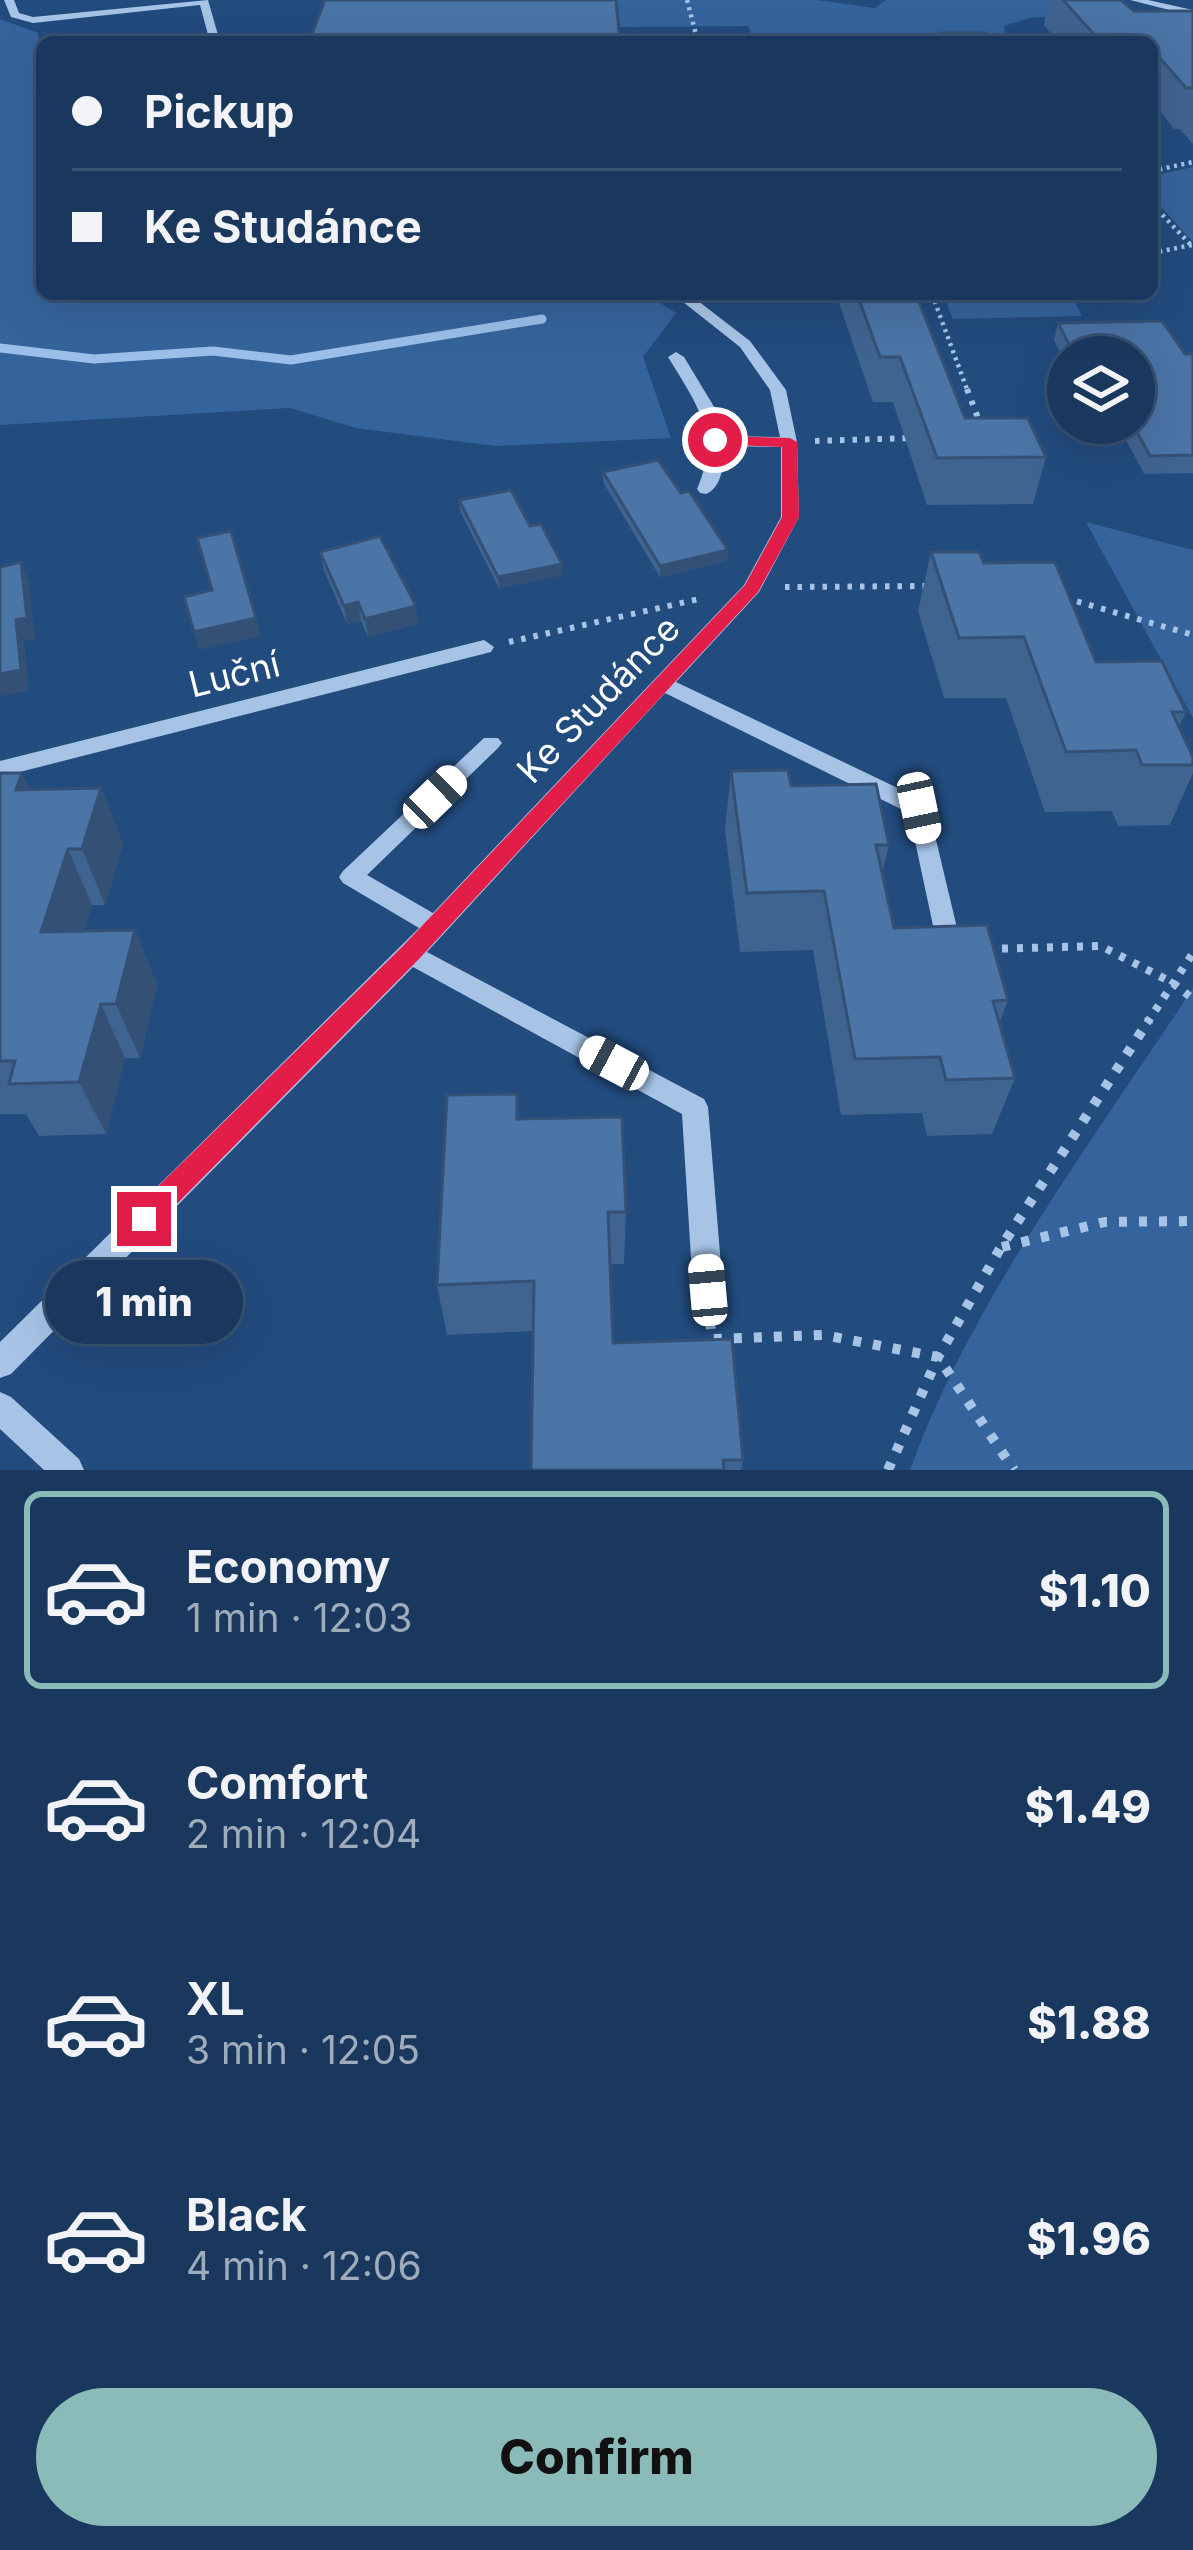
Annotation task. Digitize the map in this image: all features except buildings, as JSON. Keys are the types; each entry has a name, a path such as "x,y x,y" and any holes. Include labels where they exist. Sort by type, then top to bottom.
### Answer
{"street":[{"path":"9,0 15,15 33,20 216,0"},
{"path":"1135,0 1193,13"},
{"path":"204,2 213,36"},
{"name":"Ke Studánce","path":"0,1363 410,954 752,588 790,517 790,442 778,390 745,344 688,300"},
{"path":"676,357 711,416 716,465 706,489"},
{"path":"715,440 790,442"},
{"name":"Luční","path":"0,769 484,647"},
{"path":"665,685 919,808 950,950"},
{"path":"435,926 352,877 491,743"},
{"path":"410,954 695,1107 708,1290"},
{"path":"0,1408 68,1470"}],"path":[{"path":"686,0 696,36"},
{"path":"1158,170 1193,162"},
{"path":"1158,210 1192,244"},
{"path":"1158,252 1192,244"},
{"path":"934,300 982,426 962,436"},
{"path":"790,442 919,437"},
{"path":"484,647 752,588 955,586"},
{"path":"1044,592 1193,635"},
{"path":"950,950 1101,946 1173,983 1193,999"},
{"path":"888,1470 938,1357 1001,1247 1193,953"},
{"path":"1001,1247 1106,1222 1167,1218 1193,1222"},
{"path":"708,1290 712,1339 824,1335 938,1357 1013,1470"}],"shaded area":[{"path":"617,0 817,0 875,8 886,0 1094,0 1093,13 1029,18 1004,26 1006,36 752,36 748,26 620,27"},
{"path":"0,19 38,33 36,300 655,300 676,313 643,357 671,438 495,446 356,428 290,408 0,425"},
{"path":"1193,167 1193,241 1158,204 1158,175"},
{"path":"945,300 1074,300 1082,316 953,319"},
{"path":"1086,522 1193,550 1193,718"},
{"path":"1193,988 1193,1470 910,1470 965,1345 1000,1284"}],"waterway":[{"path":"0,348 94,359 213,351 291,360 542,319"}],"route":[{"path":"144,1219 410,954 752,588 790,517 790,442 715,440"}]}
